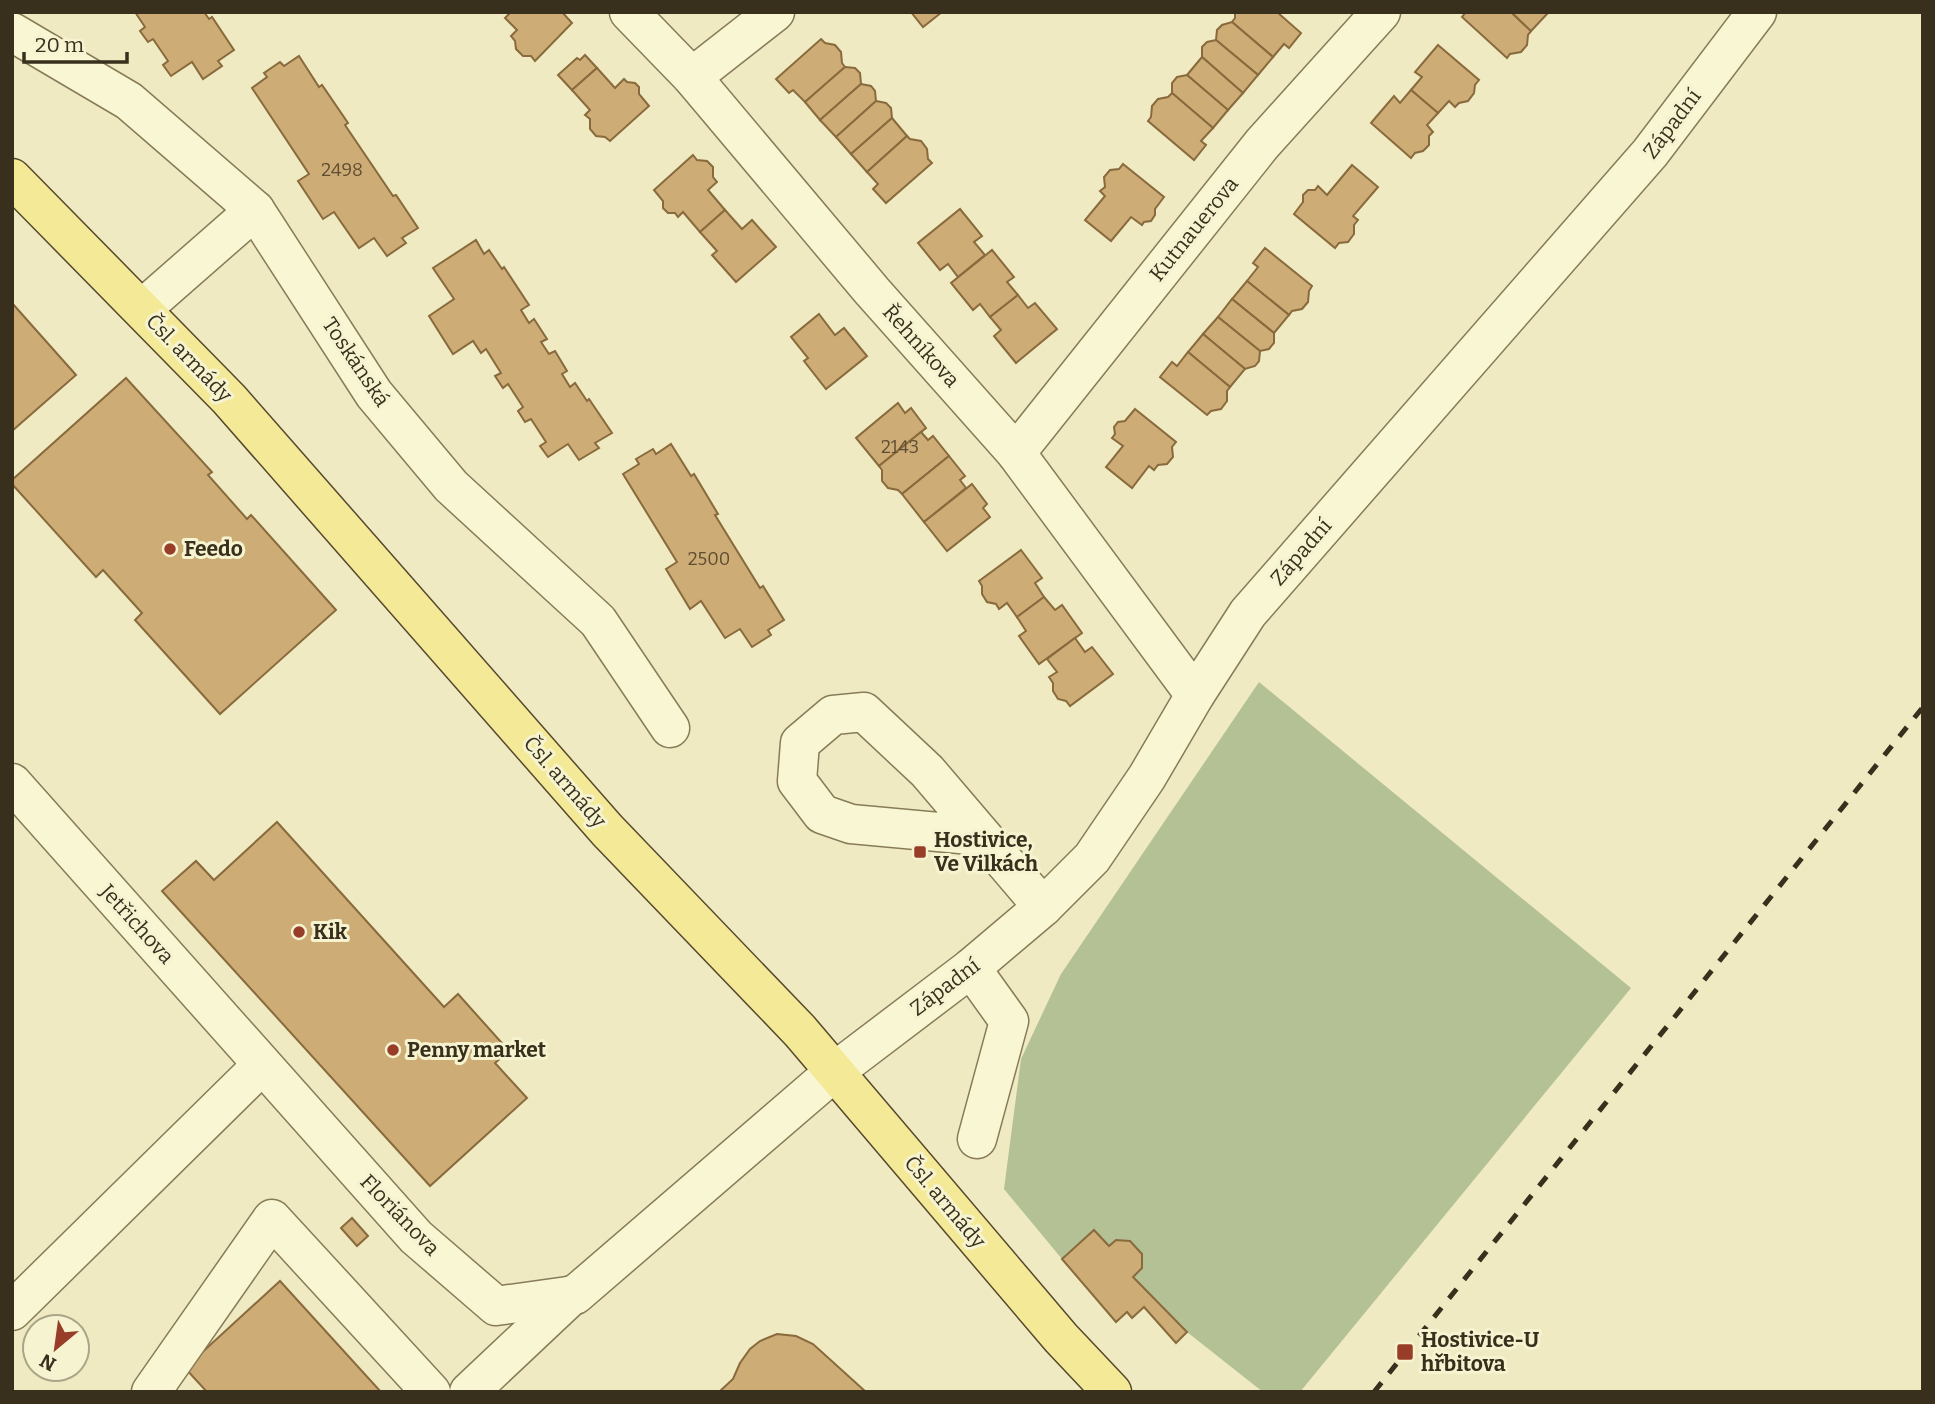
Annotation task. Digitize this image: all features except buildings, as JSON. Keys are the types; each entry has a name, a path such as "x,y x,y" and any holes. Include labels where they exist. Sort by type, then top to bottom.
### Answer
{"main road":[{"name":"Čsl. armády","path":"12,178 229,399 607,830 800,1031 1052,1327 1112,1392"}],"street":[{"name":"Řehníkova","path":"629,12 692,77 872,291 1016,453 1195,695"},
{"path":"692,77 775,12"},
{"name":"Kutnauerova","path":"1016,453 1262,144 1381,12"},
{"name":"Západní","path":"834,1072 971,968 1043,906 1092,858 1147,777 1248,612 1650,153 1756,12"},
{"name":"Toskánská","path":"12,32 129,101 255,210 374,394 451,486 598,621 670,728"},
{"path":"142,309 255,210"},
{"path":"982,836 851,824 822,814 797,781 800,743 832,715 864,712 927,771 1043,906"},
{"name":"Jetřichova","path":"12,783 262,1065"},
{"path":"971,968 1009,1021 977,1139"},
{"path":"12,1311 262,1065"},
{"name":"Floriánova","path":"262,1065 416,1237 496,1306 572,1295"},
{"path":"469,1392 572,1295 834,1072"},
{"path":"151,1392 272,1219 431,1392"}],"green space":[{"path":"1259,682 1631,988 1300,1392 1263,1392 1187,1332 1133,1277 1142,1268 1142,1254 1130,1241 1116,1240 1109,1246 1062,1259 1004,1189 1021,1059 1061,974"}],"railway":[{"path":"1374,1392 1923,707"}],"place":[{"name":"Feedo","path":"170,549"},
{"name":"Hostivice, Ve Vilkách","path":"920,852"},
{"name":"Kik","path":"299,932"},
{"name":"Penny market","path":"393,1050"},
{"name":"Hostivice-U hřbitova","path":"1405,1352"}]}
